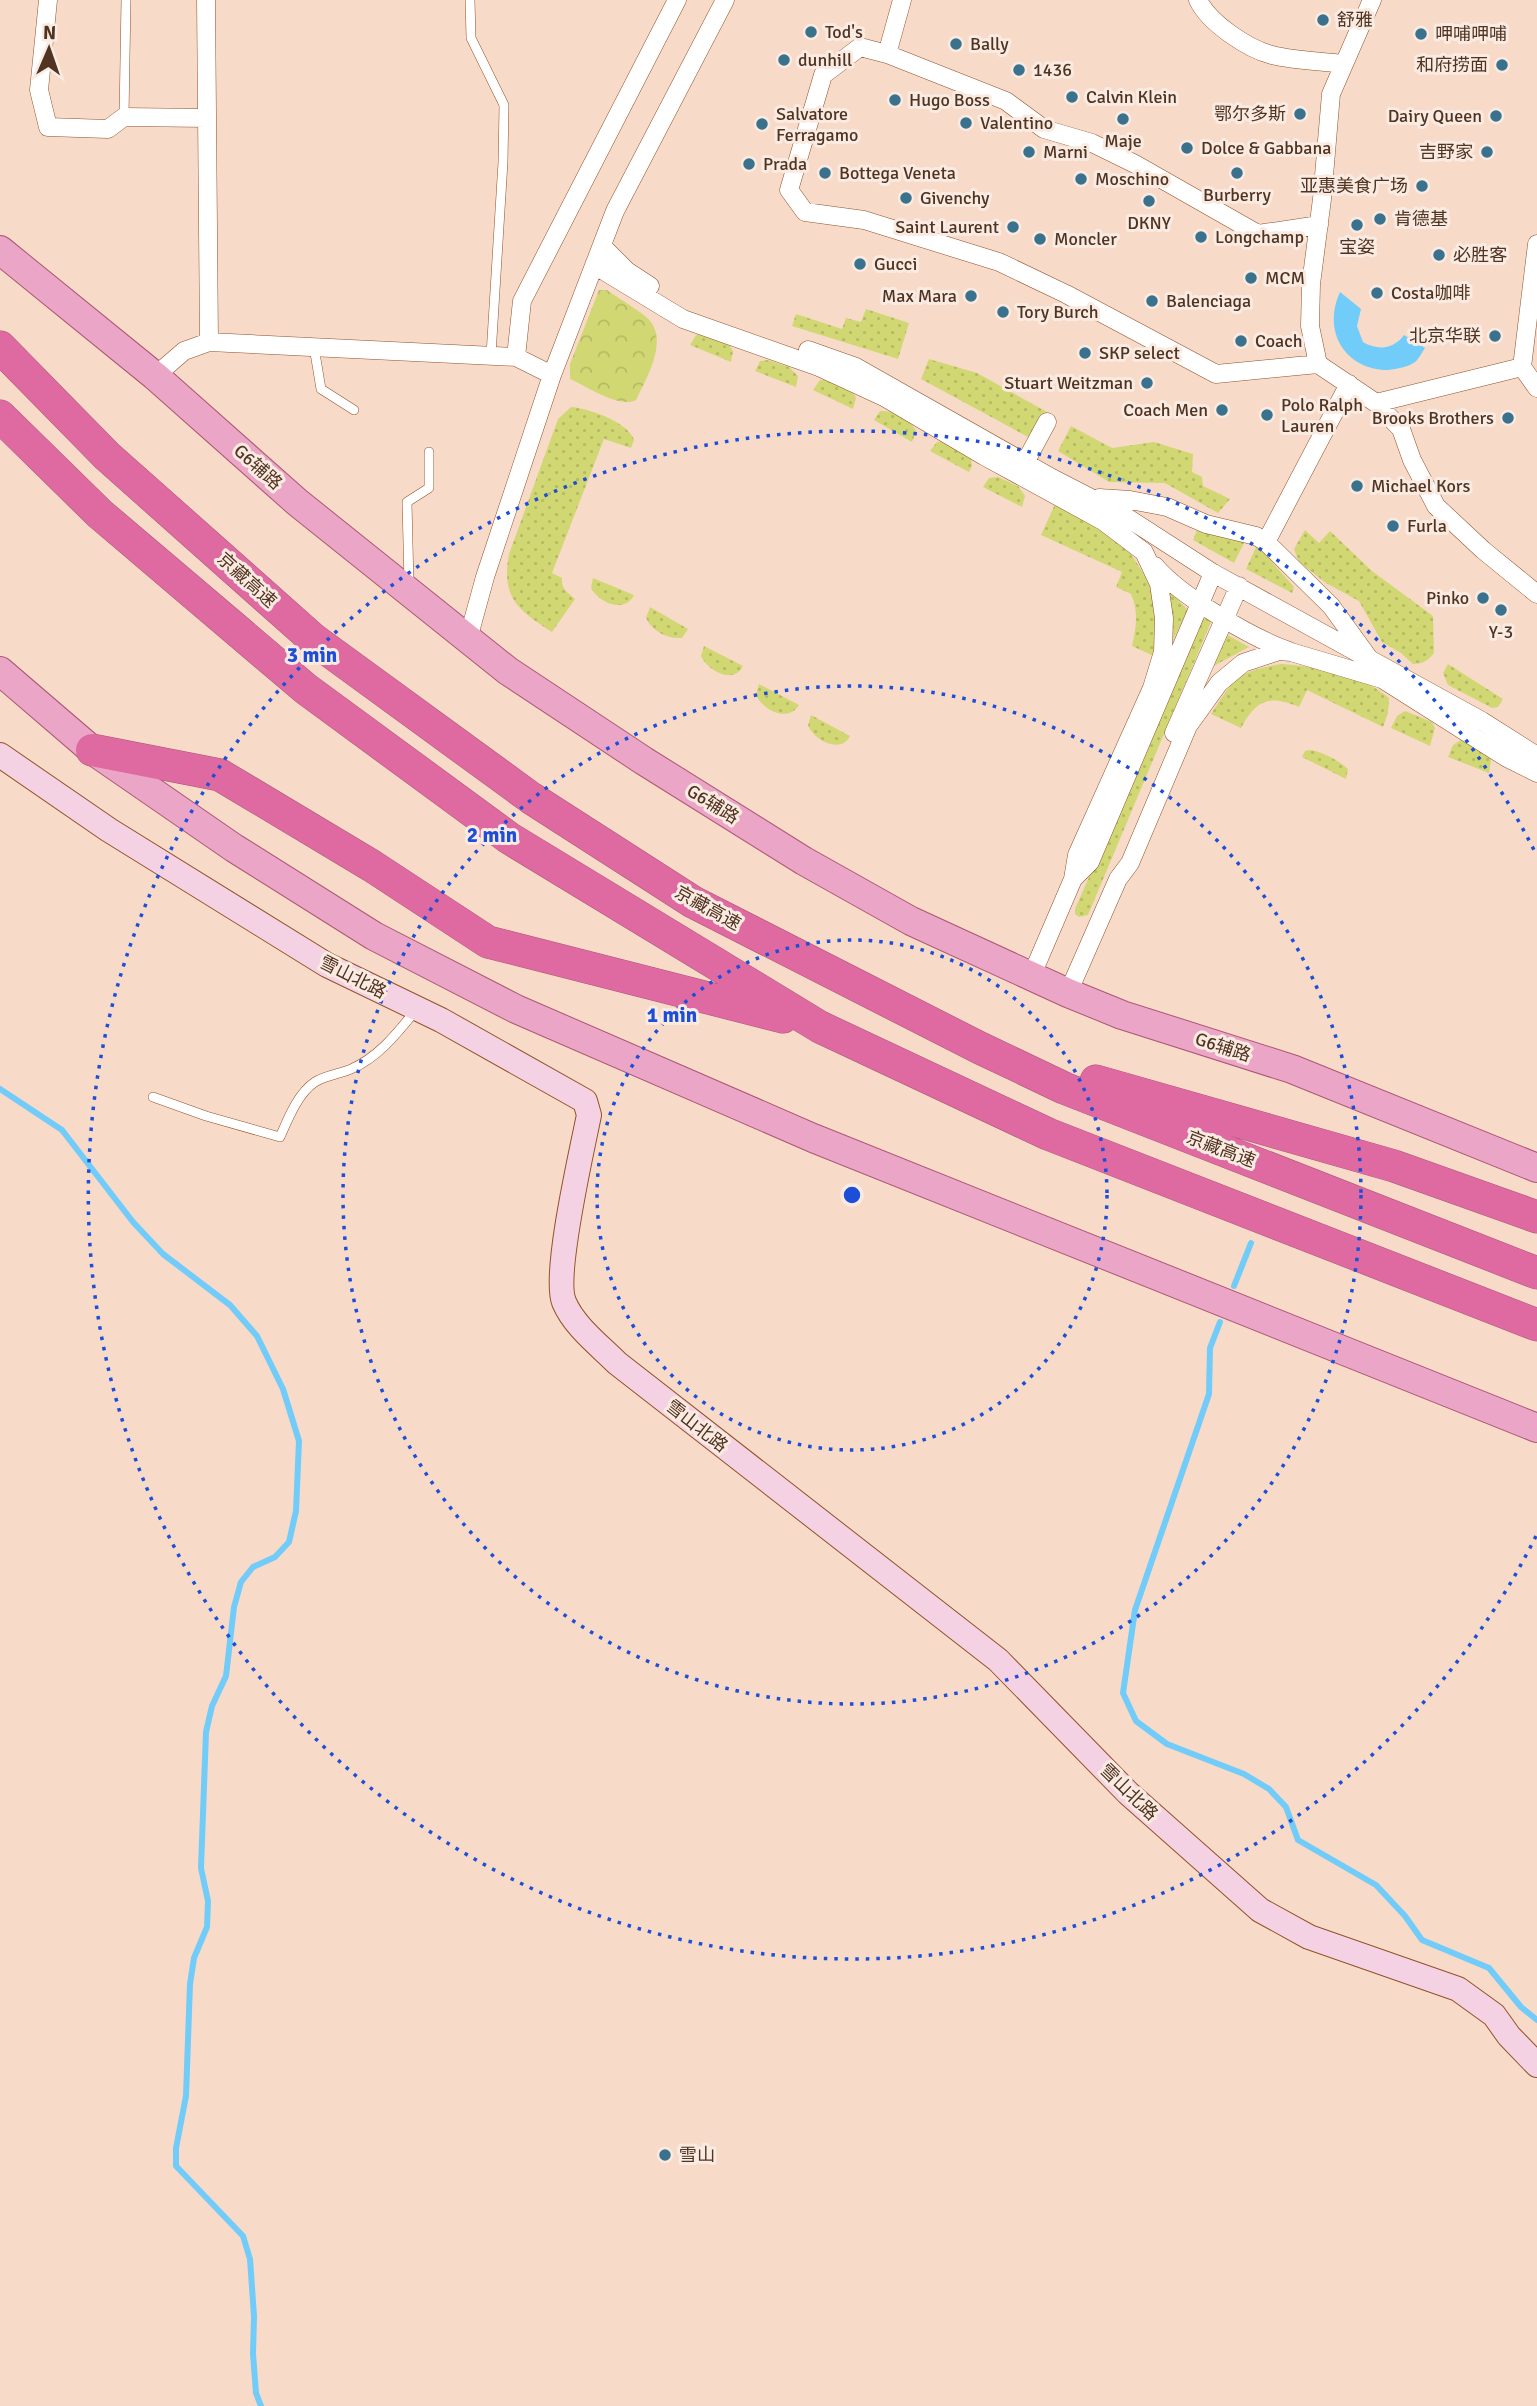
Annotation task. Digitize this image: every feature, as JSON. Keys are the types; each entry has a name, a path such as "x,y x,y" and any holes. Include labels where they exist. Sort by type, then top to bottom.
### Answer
{"highway":[{"name":"京藏高速","path":"0,347 107,456 313,639 531,798 694,902 1064,1088 1537,1273"},
{"path":"0,416 100,514 306,689 509,838 820,1027 1048,1134 1537,1325"},
{"path":"92,750 220,775 372,866 488,942 820,1027"},
{"path":"980,1048 1394,1166 1537,1217"}],"main road":[{"name":"G6辅路","path":"0,250 155,376 298,502 509,671 633,754 804,861 911,921 1068,993 1122,1015 1292,1069 1537,1168"},
{"path":"0,671 92,750 234,848 374,936 516,1009 813,1138 1537,1428"}],"street":[{"path":"48,0 39,90 47,127 108,130 124,117 207,118"},
{"path":"206,0 209,342"},
{"path":"516,357 522,301 677,0"},
{"path":"468,639 485,577 552,374 615,211 725,0"},
{"path":"887,54 902,0"},
{"path":"1198,0 1202,9 1231,35 1271,55 1344,64"},
{"path":"1318,365 1310,326 1311,284 1331,94 1372,0"},
{"path":"1319,225 1258,234 1135,164 1092,143 1044,129 1006,101 887,54 860,47 823,75 789,190 805,212 864,220 999,262 1216,374 1318,365 1376,403 1401,429 1412,460 1436,506 1483,550 1537,594"},
{"path":"1537,244 1522,367 1537,388"},
{"path":"602,246 627,271 674,302 715,320 856,368 1103,521 1144,552 1167,580 1200,603 1273,646 1382,679 1537,774"},
{"path":"594,265 683,319 819,366 1022,469 1052,478 1089,497 1213,573 1482,721 1537,756"},
{"path":"155,376 184,351 209,342 516,357 552,374"},
{"path":"1376,403 1522,367"},
{"path":"1266,542 1349,384"},
{"path":"1022,469 1047,422"},
{"path":"1089,497 1151,503 1184,513 1206,524 1256,536 1266,542 1331,606 1370,660"},
{"path":"1031,977 1073,879 1077,855 1152,688 1163,652 1164,618 1158,584 1144,552"},
{"path":"1073,879 1090,862 1213,573"},
{"path":"1118,879 1118,862 1239,586"},
{"path":"1068,993 1118,879 1130,863 1188,726 1219,683 1243,663 1279,651 1291,652"},
{"name":"雪山北路","path":"0,755 109,830 327,965 418,1009 585,1101 589,1115 563,1256 563,1300 575,1321 617,1363 998,1660 1128,1794 1260,1910 1309,1937 1458,1989 1494,2015 1509,2036 1537,2065"}],"lane":[{"path":"124,117 126,0"},
{"path":"470,0 471,38 503,105 503,162 491,355"},
{"path":"313,346 321,389 354,410"},
{"path":"409,590 407,502 429,488 429,452"},
{"path":"153,1097 206,1116 280,1137 303,1094 314,1082 352,1069 376,1053 393,1039 418,1009"}],"green space":[{"path":"599,290 607,290 637,310 651,322 655,331 656,351 636,400 621,402 570,379 570,364"},
{"path":"866,309 909,323 898,359 792,326 796,314 842,329 846,318 861,322"},
{"path":"704,334 729,344 733,351 731,362 690,345 696,335"},
{"path":"929,359 977,373 1047,412 1030,438 921,379"},
{"path":"768,360 789,367 798,376 796,387 755,371 760,361"},
{"path":"828,379 852,391 856,398 853,409 813,390 820,380"},
{"path":"571,407 588,410 617,422 634,440 631,448 604,439 552,573 562,578 564,588 575,599 552,632 530,617 515,601 510,592 507,569 509,554 558,419"},
{"path":"880,411 891,412 910,422 916,431 912,442 874,420"},
{"path":"1071,426 1112,448 1154,442 1193,454 1192,472 1202,477 1203,486 1230,499 1218,513 1165,483 1109,482 1058,451"},
{"path":"945,441 971,457 972,466 969,472 930,451 937,442"},
{"path":"998,477 1018,486 1025,496 1022,507 983,487 989,478"},
{"path":"1056,502 1102,527 1131,554 1157,602 1158,658 1132,646 1136,614 1131,594 1116,587 1122,572 1041,535"},
{"path":"1197,530 1246,539 1234,563 1193,540"},
{"path":"1305,530 1319,543 1330,531 1372,571 1433,616 1434,653 1422,663 1413,664 1382,642 1359,601 1326,583 1299,562 1294,549"},
{"path":"1257,545 1294,587 1292,593 1246,569"},
{"path":"593,578 634,595 625,604 606,602 591,588"},
{"path":"1166,588 1188,610 1172,642 1172,621"},
{"path":"650,607 688,629 682,638 666,636 652,627 646,618"},
{"path":"1204,615 1211,622 1088,915 1079,917 1075,914 1075,909"},
{"path":"1226,634 1249,647 1208,669"},
{"path":"704,646 743,666 734,675 715,671 701,656"},
{"path":"1281,664 1338,673 1378,689 1389,698 1383,727 1307,690 1299,707 1279,701 1264,702 1252,711 1241,728 1211,714 1238,678 1254,670"},
{"path":"1448,664 1503,699 1498,707 1492,708 1448,685 1443,673"},
{"path":"759,684 799,705 789,713 770,710 756,695"},
{"path":"1405,711 1432,722 1435,728 1430,746 1391,728 1397,716"},
{"path":"811,715 850,736 841,744 822,741 808,726"},
{"path":"1461,740 1492,754 1489,773 1448,757 1453,745"},
{"path":"1305,751 1335,759 1348,769 1346,779 1302,757"}],"water":[{"path":"1340,292 1361,309 1357,326 1363,342 1374,347 1391,346 1404,335 1425,348 1416,361 1388,370 1373,368 1349,356 1341,346 1334,321"}],"waterway":[{"path":"0,1089 62,1130 133,1222 163,1254 230,1305 257,1336 283,1389 299,1441 296,1511 289,1542 275,1557 253,1567 241,1582 234,1607 226,1676 212,1706 206,1732 201,1868 208,1901 207,1927 194,1958 190,1984 186,2096 176,2148 176,2166 243,2236 250,2259 254,2316 253,2354 256,2393 261,2406"},
{"path":"1234,1286 1251,1243"},
{"path":"1220,1322 1210,1348 1209,1394 1135,1610 1123,1693 1136,1721 1167,1744 1244,1774 1269,1789 1286,1807 1298,1840 1376,1885 1405,1916 1422,1940 1489,1968 1521,2007 1537,2020"}],"place":[{"name":"舒雅","path":"1323,20"},
{"name":"Tod's","path":"811,32"},
{"name":"呷哺呷哺","path":"1421,34"},
{"name":"Bally","path":"956,44"},
{"name":"dunhill","path":"784,60"},
{"name":"和府捞面","path":"1502,65"},
{"name":"1436","path":"1019,70"},
{"name":"Calvin Klein","path":"1072,97"},
{"name":"Hugo Boss","path":"895,100"},
{"name":"鄂尔多斯","path":"1300,114"},
{"name":"Dairy Queen","path":"1496,116"},
{"name":"Maje","path":"1123,119"},
{"name":"Valentino","path":"966,123"},
{"name":"Salvatore Ferragamo","path":"762,124"},
{"name":"Dolce & Gabbana","path":"1187,148"},
{"name":"Marni","path":"1029,152"},
{"name":"吉野家","path":"1487,152"},
{"name":"Prada","path":"749,164"},
{"name":"Bottega Veneta","path":"825,173"},
{"name":"Burberry","path":"1237,173"},
{"name":"Moschino","path":"1081,179"},
{"name":"亚惠美食广场","path":"1422,186"},
{"name":"Givenchy","path":"906,198"},
{"name":"DKNY","path":"1149,201"},
{"name":"肯德基","path":"1380,219"},
{"name":"宝姿","path":"1357,225"},
{"name":"Saint Laurent","path":"1013,227"},
{"name":"Longchamp","path":"1201,237"},
{"name":"Moncler","path":"1040,239"},
{"name":"必胜客","path":"1439,255"},
{"name":"Gucci","path":"860,264"},
{"name":"MCM","path":"1251,278"},
{"name":"Costa咖啡","path":"1377,293"},
{"name":"Max Mara","path":"971,296"},
{"name":"Balenciaga","path":"1152,301"},
{"name":"Tory Burch","path":"1003,312"},
{"name":"北京华联","path":"1495,336"},
{"name":"Coach","path":"1241,341"},
{"name":"SKP select","path":"1085,353"},
{"name":"Stuart Weitzman","path":"1147,383"},
{"name":"Coach Men","path":"1222,410"},
{"name":"Polo Ralph Lauren","path":"1267,415"},
{"name":"Brooks Brothers","path":"1508,418"},
{"name":"Michael Kors","path":"1357,486"},
{"name":"Furla","path":"1393,526"},
{"name":"Pinko","path":"1483,598"},
{"name":"Y-3","path":"1501,610"},
{"name":"雪山","path":"665,2155"}]}
